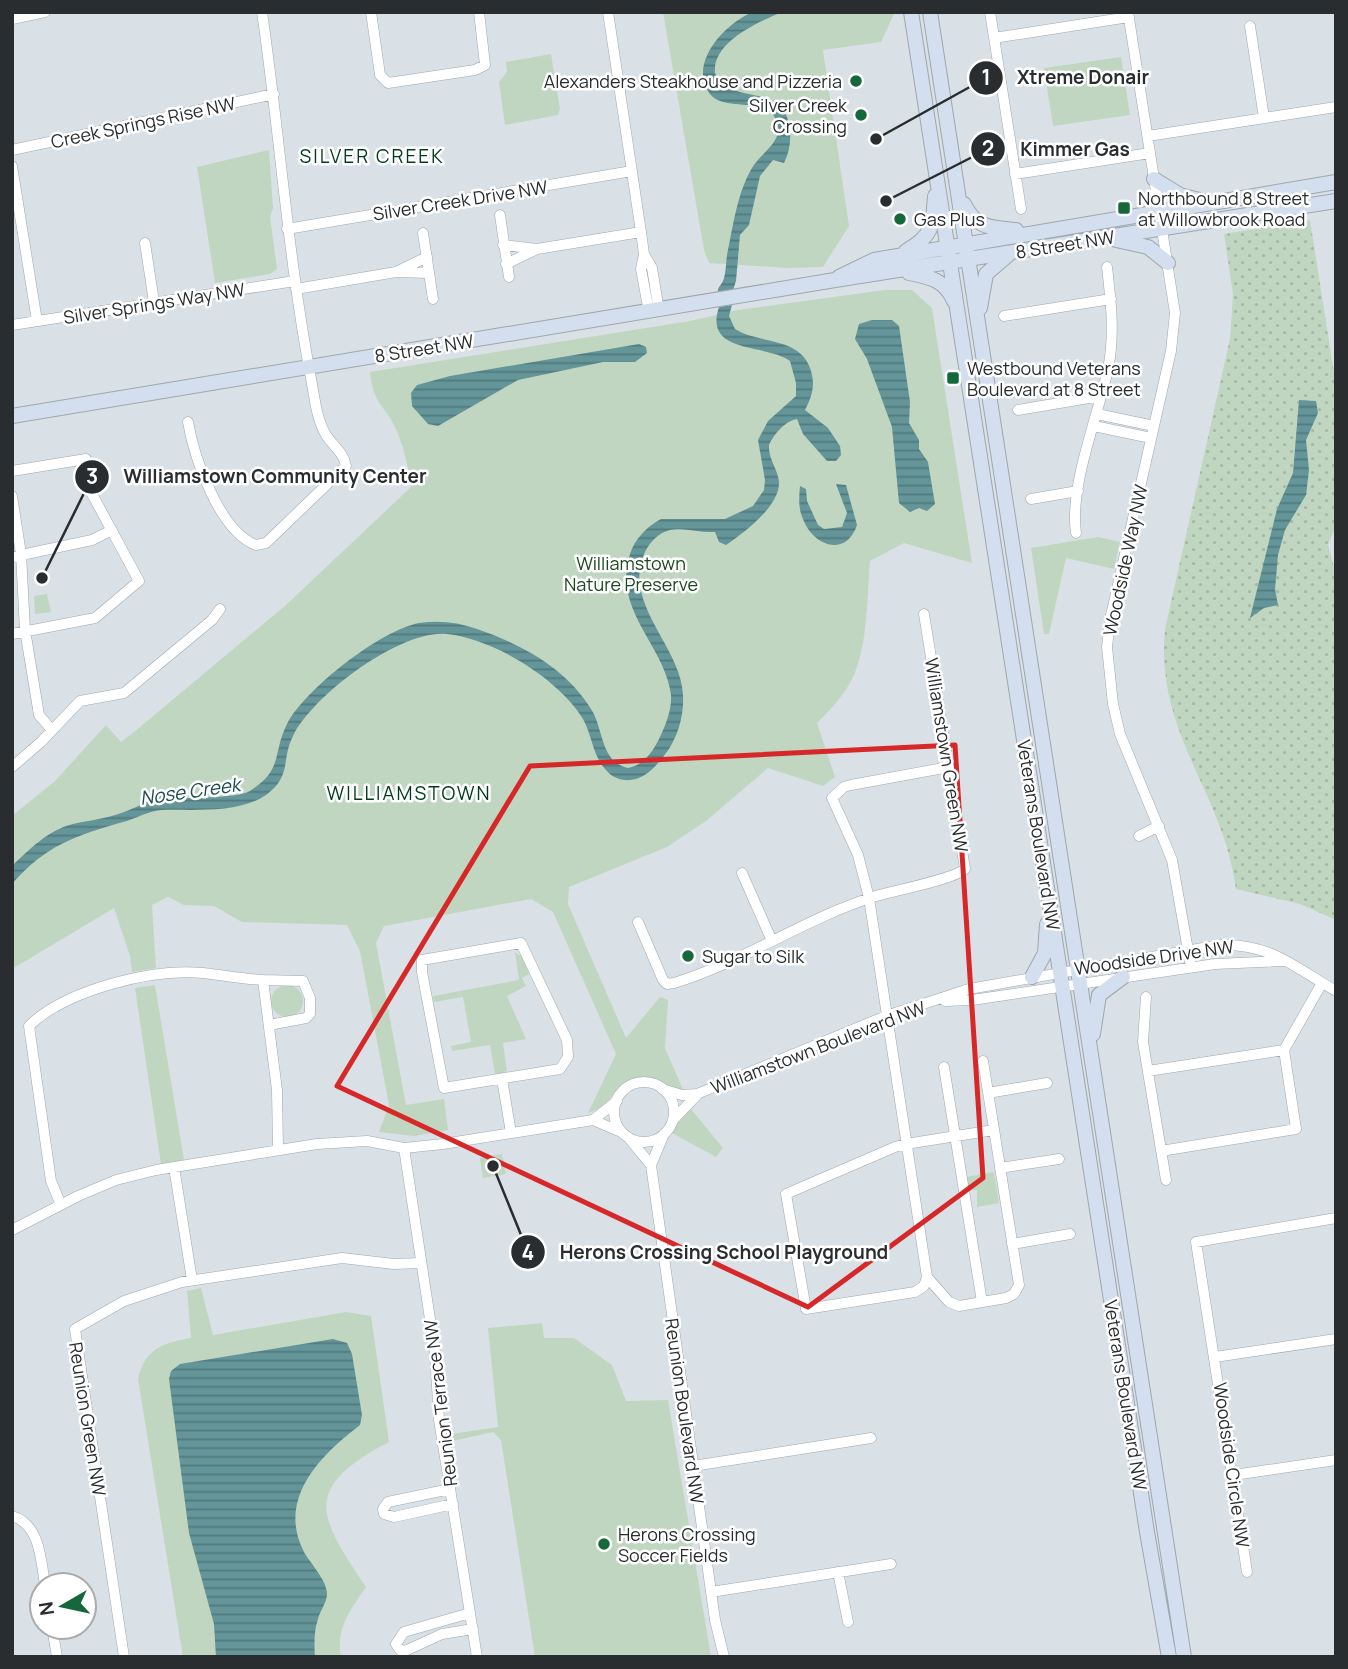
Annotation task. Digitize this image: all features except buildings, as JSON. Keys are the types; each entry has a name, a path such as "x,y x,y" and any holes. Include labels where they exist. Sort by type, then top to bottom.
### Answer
{"main road":[{"name":"Veterans Boulevard NW","path":"930,12 1184,1657"},
{"name":"Veterans Boulevard NW","path":"912,18 1147,1532 1169,1657"},
{"path":"937,174 929,233 897,263 939,281 949,290 958,312"},
{"path":"1154,178 1180,195 1211,203"},
{"name":"8 Street NW","path":"897,263 948,247 1336,182"},
{"path":"958,191 976,223 984,227 1032,232"},
{"name":"8 Street NW","path":"12,416 740,297 835,279 874,260 897,263 968,260 1336,201"},
{"path":"1105,238 1143,245 1168,263"},
{"path":"978,320 986,274 1011,253"},
{"path":"1032,977 1045,953 1049,898"},
{"path":"1091,1060 1099,995 1123,977"},
{"path":"1160,1657 1161,1606"}],"street":[{"path":"12,19 45,12"},
{"path":"188,422 192,448 213,497 251,543 267,543 346,466 342,454 321,422 309,368 287,229 274,94 262,12"},
{"path":"371,12 380,75 388,83 475,70 485,65 479,12"},
{"path":"608,12 644,254 641,268 654,312"},
{"path":"990,12 1021,209"},
{"path":"995,38 1129,15"},
{"name":"Woodside Way NW","path":"1129,15 1174,297 1174,331 1110,620 1107,647 1113,704 1120,734 1159,826 1179,886 1191,967"},
{"path":"1250,26 1264,118"},
{"name":"Creek Springs Rise NW","path":"12,150 274,94"},
{"path":"1148,136 1336,107"},
{"path":"1015,174 1150,153"},
{"path":"12,166 37,321"},
{"name":"Silver Creek Drive NW","path":"287,229 632,171"},
{"path":"500,215 509,277"},
{"path":"506,264 537,249 641,232"},
{"path":"423,233 433,299"},
{"path":"145,243 154,302"},
{"path":"503,244 537,249"},
{"name":"Silver Springs Way NW","path":"396,272 426,257"},
{"path":"1076,533 1073,510 1112,348 1107,267"},
{"name":"Silver Springs Way NW","path":"12,325 154,302 396,272 429,274"},
{"path":"1004,316 1111,299"},
{"path":"1018,410 1101,396"},
{"path":"1097,414 1154,426"},
{"path":"1094,426 1151,438"},
{"path":"12,471 86,460 92,495 139,580 95,618 12,634"},
{"path":"1031,499 1078,491"},
{"path":"12,496 25,630 38,715 51,729"},
{"path":"17,555 92,540 112,530"},
{"path":"12,767 80,701 124,693 212,620 220,609"},
{"name":"Williamstown Green NW","path":"638,922 667,984 680,982 869,898 904,886 958,876 965,869 924,614"},
{"path":"949,767 851,785 837,792 832,798 858,855 869,898 886,1016 906,1144 927,1277 924,1286 915,1292 806,1309 786,1194 906,1144 994,1130"},
{"path":"1139,836 1159,826"},
{"path":"742,873 772,941"},
{"path":"521,943 525,946 567,1040 568,1057 560,1069 502,1079 444,1088 422,960 521,943"},
{"name":"Woodside Drive NW","path":"1061,979 1077,968 1189,949 1241,944 1266,949 1336,991"},
{"name":"Woodside Drive NW","path":"1061,979 1080,983 1191,967 1285,961"},
{"path":"61,1205 51,1181 29,1026 84,990 114,982 179,973 303,981 310,998 310,1014 306,1018 269,1025"},
{"name":"Williamstown Boulevard NW","path":"662,1089 682,1095 698,1094 886,1016 939,1001 969,989 1032,977 1061,979"},
{"name":"Williamstown Boulevard NW","path":"939,1001 972,1000 1061,979"},
{"path":"262,980 277,1090 278,1149"},
{"path":"1161,1151 1296,1129 1284,1050 1322,984"},
{"path":"1146,997 1143,1042 1166,1180"},
{"path":"1148,1071 1284,1050"},
{"path":"927,1277 949,1302 959,1306 1006,1298 1017,1289 983,1061"},
{"path":"944,1067 982,1302"},
{"path":"502,1079 511,1133"},
{"path":"12,1230 116,1180 174,1167 278,1149 367,1141 404,1148 593,1120 617,1101 628,1087 639,1083 650,1083 662,1089 673,1106 671,1123 651,1165 615,1119 617,1101"},
{"path":"988,1093 1047,1083"},
{"name":"Williamstown Boulevard NW","path":"671,1123 698,1094"},
{"path":"593,1120 646,1142 665,1132"},
{"name":"Reunion Terrace NW","path":"404,1148 435,1352 439,1420 477,1657"},
{"path":"1000,1168 1059,1159"},
{"name":"Reunion Boulevard NW","path":"651,1165 693,1466 724,1657"},
{"path":"174,1167 192,1280"},
{"name":"Woodside Circle NW","path":"1247,1573 1196,1242 1336,1218"},
{"path":"1012,1244 1070,1234"},
{"name":"Reunion Green NW","path":"124,1657 75,1329 145,1292 192,1280 342,1258 394,1264 421,1263"},
{"name":"Woodside Circle NW","path":"1215,1357 1336,1339"},
{"path":"693,1466 871,1438"},
{"path":"1234,1475 1336,1460"},
{"path":"450,1489 388,1502 383,1509 384,1514 394,1517 453,1504"},
{"path":"12,1516 26,1520 34,1534 42,1571"},
{"path":"712,1592 891,1564"},
{"path":"838,1572 848,1622"},
{"path":"470,1614 404,1632 396,1644 400,1650 405,1651 432,1637 473,1629"}],"highlighted area":[{"path":"955,745 983,1178 808,1307 337,1086 530,766"}],"green space":[{"path":"663,12 895,12 881,42 823,50 849,226 823,267 788,268 709,263 704,250"},
{"path":"551,54 560,109 558,115 505,125 499,82 507,72 506,62"},
{"path":"1121,57 1130,115 1053,126 1044,68"},
{"path":"269,150 273,208 270,217 277,269 270,274 215,283 197,167"},
{"path":"1310,220 1336,386 1336,525 1328,545 1336,574 1336,920 1300,904 1236,889 1229,854 1218,822 1180,732 1170,700 1165,666 1165,629 1230,339 1233,294 1224,234"},
{"name":"Williamstown Nature Preserve","path":"885,290 912,290 932,308 972,563 904,543 870,561 866,619 859,662 847,688 817,723 835,777 823,786 768,768 706,821 667,847 569,887 568,904 626,1038 660,997 668,1000 665,1048 684,1092 652,1080 638,1079 622,1086 604,1105 588,1113 616,1054 553,912 531,899 384,926 376,943 406,1105 444,1099 448,1130 414,1136 379,1132 389,1105 360,951 347,925 242,922 214,906 184,905 168,897 152,905 156,968 132,972 130,956 114,908 12,969 12,816 55,781 106,725 121,742 134,732 286,605 411,487 401,441 376,397 370,372 690,321 738,310"},
{"path":"1098,537 1120,542 1114,569 1066,558 1049,634 1044,634 1031,548"},
{"path":"47,594 51,612 35,614 34,596"},
{"path":"515,952 522,957 529,974 522,978 526,986 507,996 526,1039 503,1043 507,1072 495,1074 490,1045 452,1051 451,1046 471,1042 463,997 434,1002 433,996 519,980"},
{"path":"155,985 184,1160 161,1164 135,988"},
{"path":"287,985 298,990 303,1001 298,1012 287,1017 276,1012 271,1001 276,990"},
{"path":"691,1109 723,1148 716,1157 672,1133 680,1117"},
{"path":"502,1154 506,1174 483,1178 480,1158"},
{"path":"994,1172 999,1203 977,1207 977,1190 969,1190 966,1177"},
{"path":"201,1288 213,1335 346,1312 371,1316 389,1442 342,1474 330,1489 326,1505 337,1541 366,1587 342,1628 341,1657 183,1657 138,1379 150,1354 164,1345 191,1338 187,1291"},
{"name":"Herons Crossing Soccer Fields","path":"542,1323 544,1338 574,1338 612,1365 626,1401 668,1400 711,1657 535,1657 501,1440 493,1432 452,1441 451,1434 498,1427 488,1328"}],"water":[{"path":"753,12 782,12 750,28 729,43 716,62 715,73 722,83 732,90 768,99 779,105 786,115 790,143 784,163 773,160 760,176 749,225 740,235 736,281 732,293 718,295 725,275 739,199 752,168 777,137 778,125 766,109 717,100 710,94 704,82 703,70 712,46 721,35 742,17"},
{"path":"732,305 729,316 735,329 788,346 805,358 812,374 813,385 805,410 828,428 840,446 841,455 836,461 827,461 803,434 797,419 788,422 769,445 779,482 778,491 774,500 751,526 726,545 719,542 715,532 675,529 658,536 647,548 640,571 641,589 646,607 673,659 683,695 682,716 676,736 669,749 650,771 641,777 628,780 616,778 609,773 598,759 586,725 572,704 524,663 465,637 428,635 383,653 338,684 319,702 293,736 280,781 266,795 229,808 146,813 90,832 49,851 12,884 12,866 40,841 64,827 115,815 168,794 201,798 230,796 250,791 261,783 273,768 287,724 310,694 365,649 403,628 419,623 456,623 470,627 510,642 541,659 581,694 595,717 612,759 628,768 642,762 663,730 671,695 660,660 633,610 628,593 626,574 632,549 642,534 661,519 725,519 753,506 764,490 765,480 758,440 768,421 796,396 796,383 790,361 779,355 739,345 720,333 716,322 719,307"},
{"path":"872,320 892,320 899,326 910,402 909,423 919,440 919,449 928,462 935,504 927,511 919,508 910,512 899,503 892,427 867,359 855,339 859,324"},
{"path":"639,344 646,347 647,353 635,362 603,362 518,380 438,426 428,424 412,406 411,393 417,385 450,376"},
{"path":"1299,400 1316,401 1318,413 1306,440 1309,470 1306,495 1285,530 1278,555 1275,589 1278,605 1264,608 1250,618 1277,509 1293,473"},
{"path":"836,484 846,485 857,525 852,535 838,545 814,536 803,519 799,498 800,486 806,489 807,501 818,525 824,529 842,527 847,513"},
{"path":"333,1339 347,1343 352,1354 362,1415 360,1425 331,1449 318,1464 299,1496 297,1532 304,1552 321,1577 327,1594 316,1628 315,1657 216,1657 214,1624 189,1533 169,1379 171,1371 180,1364"}],"place":[{"name":"Alexanders Steakhouse and Pizzeria","path":"856,81"},
{"name":"Silver Creek Crossing","path":"861,115"},
{"name":"Xtreme Donair","path":"876,139"},
{"name":"Kimmer Gas","path":"886,201"},
{"name":"Northbound 8 Street at Willowbrook Road","path":"1124,208"},
{"name":"Gas Plus","path":"900,219"},
{"name":"Westbound Veterans Boulevard at 8 Street","path":"953,378"},
{"name":"Williamstown Community Center","path":"42,578"},
{"name":"Sugar to Silk","path":"688,956"},
{"name":"Herons Crossing School Playground","path":"493,1166"},
{"name":"Herons Crossing Soccer Fields","path":"604,1544"}],"district":[{"name":"SILVER CREEK","path":"372,156"},
{"name":"WILLIAMSTOWN","path":"409,793"}],"water label":[{"name":"Nose Creek","path":"190,791"}]}
